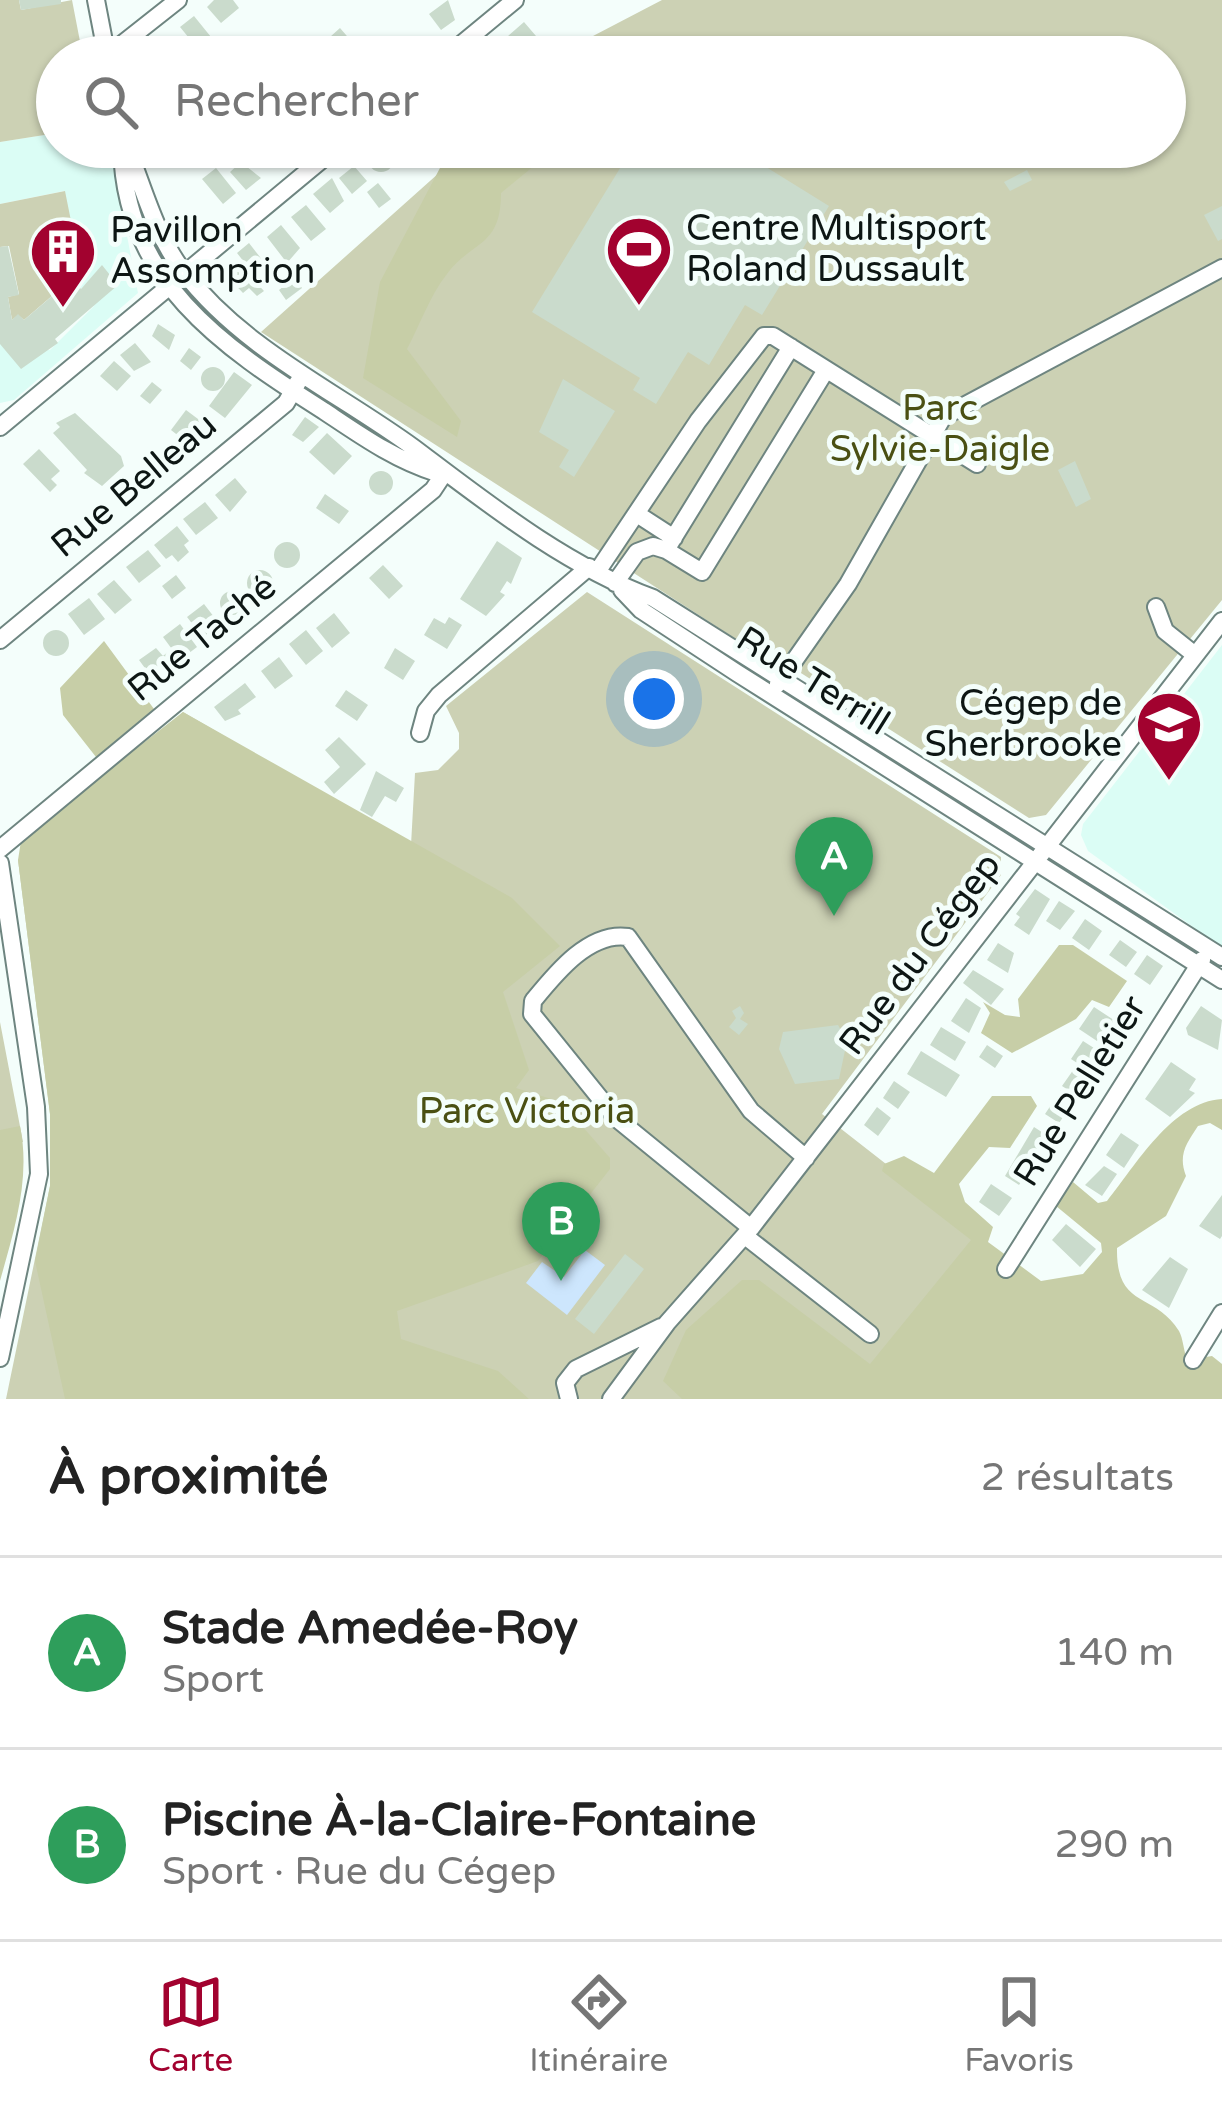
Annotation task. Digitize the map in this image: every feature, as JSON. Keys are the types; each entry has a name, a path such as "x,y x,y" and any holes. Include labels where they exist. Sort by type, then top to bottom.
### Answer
{"street":[{"path":"96,0 103,36"},
{"path":"132,36 178,0"},
{"path":"471,36 515,0"},
{"name":"Rue Terrill","path":"123,168 134,223 167,288 208,332 406,464 443,475"},
{"name":"Rue Terrill","path":"133,168 155,223 185,274 234,325 416,450 443,475 616,584 653,598 1046,843 1210,957 1222,980"},
{"path":"0,427 312,168"},
{"path":"770,694 848,584 931,435 963,402 1222,268"},
{"path":"420,733 426,711 439,695 593,570 756,340 773,336 977,464"},
{"path":"670,544 791,347"},
{"path":"637,514 702,572 826,370"},
{"name":"Rue Belleau","path":"0,640 293,392 303,375"},
{"name":"Rue Taché","path":"0,850 433,490 443,475"},
{"path":"616,584 637,552 670,544"},
{"name":"Rue Terrill","path":"616,584 641,610 770,694 1034,858 1210,957"},
{"path":"1156,607 1165,631 1195,655"},
{"name":"Rue du Cégep","path":"611,1399 667,1324 748,1232 1222,621"},
{"path":"0,863 36,1107 39,1174 0,1358"},
{"path":"806,1158 752,1111 628,938 613,936 578,954 533,1001 532,1014 611,1114 870,1334"},
{"name":"Rue Pelletier","path":"1006,1269 1210,957"},
{"path":"1192,1360 1222,1312"},
{"name":"Rue du Cégep","path":"569,1399 565,1383 576,1369 667,1324"}],"shaded area":[{"path":"36,136 36,168 114,168 138,293 14,400 0,403 0,344 50,350 94,306 102,266 81,289 72,279 81,271 64,191 0,204 0,142"},
{"name":"Cégep de Sherbrooke","path":"1222,645 1222,948 1088,851 1081,835 1083,824"}],"green space":[{"path":"0,0 19,0 21,10 72,0 79,36 36,36 36,136 0,142"},
{"name":"Parc Sylvie-Daigle","path":"662,0 1222,0 1222,600 1046,815 1029,818 771,654 759,654 261,332 445,168 1186,168 1186,36 593,36"},
{"path":"440,168 531,168 501,193 491,234 441,282 407,349 461,421 457,437 363,378 380,282"},
{"path":"65,191 81,271 24,320 18,315 12,320 8,297 19,294 9,246 0,247 0,204"},
{"name":"Parc Victoria","path":"587,592 1001,857 1001,875 822,1114 1187,1399 6,1399 50,1186 50,1114 18,860 183,712 411,845 415,773 438,770 459,749 459,733 446,706"},
{"path":"104,641 154,709 96,757 63,715 60,688"},
{"path":"183,712 512,898 560,946 503,992 529,1070 516,1088 561,1102 610,1158 610,1169 538,1261 397,1311 401,1339 498,1371 529,1399 65,1399 35,1261 50,1186 50,1114 18,860 21,841"},
{"path":"1059,945 1073,945 1127,981 1109,1007 1092,1000 1076,1019 1012,1053 981,1033 990,1013 983,1002 1005,1015 1020,1017 1018,999"},
{"path":"0,1022 23,1142 0,1146"},
{"path":"992,1096 1031,1096 1037,1106 1010,1148 989,1147 959,1184 965,1202 993,1227 988,1242 1041,1281 1083,1274 1102,1252 1101,1243 1056,1206 1073,1182 1098,1203 1107,1201 1171,1123 1204,1103 1222,1099 1222,1130 1210,1123 1194,1132 1183,1156 1186,1176 1166,1216 1117,1248 1123,1282 1169,1318 1180,1334 1187,1360 1212,1356 1222,1364 1222,1399 682,1399 663,1381 686,1330 742,1280 759,1280 870,1364 971,1240 882,1171 884,1164 904,1156 934,1173"},
{"path":"20,1126 22,1185 0,1281 0,1130"}],"water":[{"path":"585,1250 605,1265 567,1315 526,1283 542,1262 564,1277"}],"building":[{"path":"19,0 61,0 61,4 21,10"},
{"path":"214,0 233,0 239,8 221,23 207,7"},
{"path":"448,0 455,20 441,30 429,14"},
{"path":"194,16 210,36 187,36 180,27"},
{"path":"524,22 536,36 508,36"},
{"path":"216,168 236,193 223,204 202,179"},
{"path":"248,168 261,178 246,190 230,172"},
{"path":"356,168 367,181 352,194 339,178"},
{"path":"620,168 768,168 829,206 762,315 745,305 709,365 688,352 656,404 633,390 640,378 532,312"},
{"path":"1027,170 1032,180 1010,191 1004,182"},
{"path":"332,178 344,201 330,213 313,194"},
{"path":"378,183 391,199 379,208 367,192"},
{"path":"306,205 326,229 311,241 291,217"},
{"path":"1222,206 1222,239 1218,241 1204,215"},
{"path":"281,225 300,248 287,263 267,237"},
{"path":"249,243 267,266 255,276 237,253"},
{"name":"Pavillon Assomption","path":"8,246 19,295 8,297 12,320 18,314 24,320 72,279 81,289 102,265 118,285 55,339 58,343 21,369 0,344 0,247"},
{"path":"236,262 246,279 250,276 264,291 257,296 249,288 243,293 224,273"},
{"path":"294,278 302,288 286,300 279,290"},
{"path":"158,324 175,335 169,350 152,336"},
{"path":"135,343 151,362 134,371 120,355"},
{"path":"189,348 201,357 191,370 180,361"},
{"path":"114,361 131,376 117,391 100,376"},
{"path":"213,367 225,379 213,391 201,379"},
{"path":"234,372 252,385 225,418 209,406"},
{"path":"563,379 615,411 574,477 559,467 569,450 539,432"},
{"path":"152,382 162,390 150,404 140,396"},
{"path":"186,410 210,428 194,448 171,430"},
{"path":"75,413 121,456 124,466 102,486 84,473 87,470 53,433 60,427 56,423"},
{"path":"305,417 319,427 303,442 292,435"},
{"path":"327,433 352,456 334,475 309,452"},
{"path":"39,449 60,471 51,479 57,485 50,492 23,464"},
{"path":"1075,461 1091,499 1076,507 1058,470"},
{"path":"376,471 386,471 393,483 386,495 376,495 369,488 369,478"},
{"path":"235,478 247,492 230,512 215,495"},
{"path":"325,494 349,511 339,524 316,508"},
{"path":"205,502 218,518 196,535 183,519"},
{"path":"177,526 189,541 184,545 189,552 178,562 172,555 166,559 154,545"},
{"path":"497,541 522,558 511,584 507,581 500,592 505,595 486,616 460,599"},
{"path":"287,542 300,555 287,568 274,555"},
{"path":"148,550 161,566 139,583 126,567"},
{"path":"383,565 403,586 389,599 369,578"},
{"path":"260,570 273,583 260,596 247,583"},
{"path":"176,575 186,588 172,599 162,586"},
{"path":"114,580 132,600 115,614 97,594"},
{"path":"232,591 244,603 232,615 220,603"},
{"path":"89,598 105,619 84,635 68,614"},
{"path":"204,604 221,626 204,639 187,617"},
{"path":"334,613 350,633 332,648 316,628"},
{"path":"449,617 462,625 447,649 424,635 434,618 445,624"},
{"path":"180,624 197,647 180,660 163,637"},
{"path":"56,630 69,643 56,656 43,643"},
{"path":"306,630 323,651 306,665 289,644"},
{"path":"156,648 163,656 169,651 178,662 153,679 139,660"},
{"path":"395,648 415,661 403,680 384,668"},
{"path":"279,657 293,676 275,689 261,671"},
{"path":"245,683 256,697 238,710 241,714 225,721 214,707"},
{"path":"346,690 368,705 357,721 335,706"},
{"path":"339,737 366,764 334,794 324,782 340,767 325,750"},
{"path":"376,771 404,788 396,802 385,796 372,817 360,810"},
{"path":"1035,889 1050,899 1029,935 1014,925 1020,917 1016,914"},
{"path":"1059,901 1075,911 1060,930 1046,921"},
{"path":"1085,919 1102,931 1089,950 1072,938"},
{"path":"1120,940 1137,952 1126,967 1109,955"},
{"path":"998,943 1014,953 1008,973 987,960"},
{"path":"1147,955 1163,966 1150,985 1134,974"},
{"path":"973,970 1004,989 991,1005 963,983"},
{"path":"966,998 981,1008 969,1033 951,1021"},
{"path":"740,1006 744,1013 740,1019 748,1024 739,1035 729,1027 736,1018 732,1011"},
{"path":"1201,1006 1222,1020 1218,1050 1188,1035 1186,1028"},
{"path":"1094,1007 1123,1026 1110,1045 1102,1034 1097,1041 1079,1029"},
{"path":"838,1025 847,1041 839,1079 795,1084 779,1049 783,1032"},
{"path":"941,1027 966,1042 955,1061 930,1045"},
{"path":"1083,1041 1108,1057 1094,1074 1071,1059"},
{"path":"987,1045 1003,1056 995,1068 979,1057"},
{"path":"921,1051 960,1075 946,1097 907,1074"},
{"path":"1171,1062 1196,1079 1189,1090 1195,1093 1170,1117 1145,1099"},
{"path":"1076,1066 1092,1077 1079,1097 1062,1086"},
{"path":"894,1081 910,1092 898,1109 883,1098"},
{"path":"1061,1090 1075,1100 1059,1123 1045,1114"},
{"path":"877,1107 891,1118 878,1136 864,1125"},
{"path":"1034,1127 1051,1138 1019,1185 1005,1176"},
{"path":"1121,1133 1139,1145 1124,1168 1106,1155"},
{"path":"1104,1166 1117,1174 1102,1196 1085,1185"},
{"path":"991,1184 1012,1198 999,1216 979,1202"},
{"path":"1222,1195 1222,1236 1220,1239 1199,1226"},
{"path":"1066,1224 1096,1249 1080,1267 1052,1240"},
{"path":"625,1254 644,1269 594,1334 575,1319"},
{"path":"1170,1257 1188,1269 1169,1308 1142,1290"}],"place":[{"name":"Centre Multisport Roland Dussault","path":"639,308"},
{"name":"Pavillon Assomption","path":"63,310"},
{"name":"Cégep de Sherbrooke","path":"1169,783"},
{"name":"Stade Amedée-Roy","path":"834,916"},
{"name":"Piscine À-la-Claire-Fontaine","path":"561,1281"}]}
